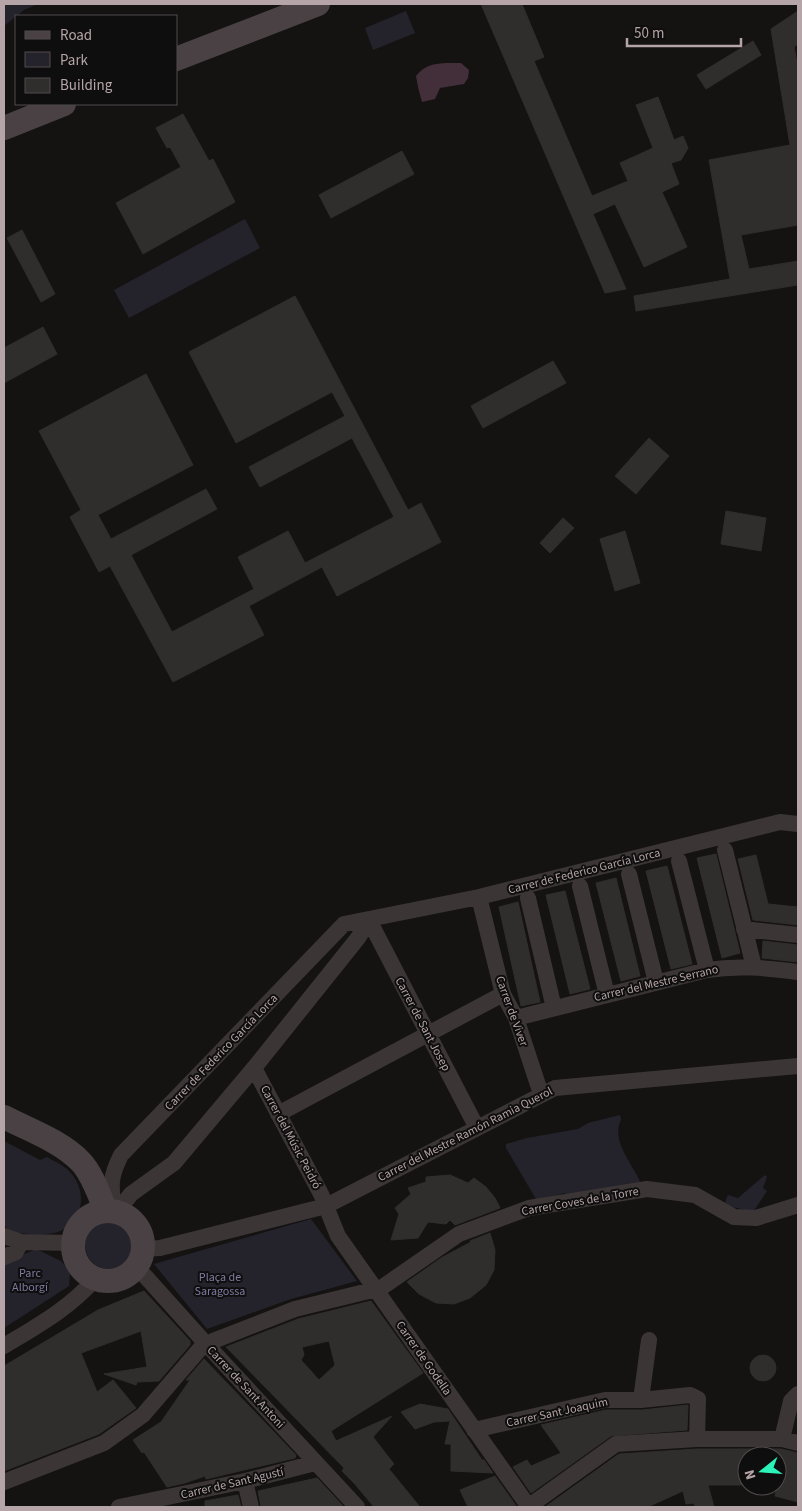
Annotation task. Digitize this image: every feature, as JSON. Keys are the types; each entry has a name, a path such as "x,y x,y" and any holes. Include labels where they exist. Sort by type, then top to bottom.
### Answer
{"street":[{"path":"178,58 318,4"},
{"path":"4,128 62,105"},
{"name":"Carrer de Federico García Lorca","path":"105,1213 114,1169 121,1155 344,924 478,897 780,822 798,824"},
{"path":"725,850 754,967"},
{"path":"679,861 707,970"},
{"path":"629,874 656,982"},
{"path":"580,886 606,995"},
{"name":"Carrer de Viver","path":"478,897 503,994 516,1018 541,1094"},
{"path":"528,898 554,1008"},
{"path":"4,1125 59,1154 75,1168 105,1213 126,1216 133,1222 139,1230 142,1240 139,1258 128,1274 118,1279 107,1280 96,1278 86,1273 79,1265 74,1254 73,1243 79,1226 105,1213 174,1163 254,1068 358,938 369,920"},
{"name":"Carrer de Sant Josep","path":"369,920 477,1128"},
{"path":"744,929 798,935"},
{"name":"Carrer del Mestre Serrano","path":"516,1018 707,970 726,967 754,967 798,972"},
{"path":"278,1114 503,994"},
{"name":"Carrer del Mestre Ramón Ramia Querol","path":"139,1258 160,1248 326,1206 554,1088 798,1066"},
{"name":"Carrer del Músic Peidró","path":"254,1068 326,1206"},
{"path":"4,1117 63,1147 82,1163 93,1181 105,1213"},
{"name":"Carrer Coves de la Torre","path":"376,1290 458,1234 529,1208 647,1189 695,1195 734,1217 756,1218 798,1205"},
{"name":"Carrer de Godella","path":"326,1206 338,1236 528,1507"},
{"path":"4,1236 21,1242 73,1243"},
{"path":"4,1257 16,1252 21,1242"},
{"name":"Carrer de Sant Antoni","path":"139,1258 206,1345 357,1507"},
{"path":"4,1346 66,1307 82,1295 96,1278"},
{"path":"4,1482 104,1443 143,1415 206,1345 213,1341 296,1308 376,1290"},
{"path":"641,1400 649,1340"},
{"path":"782,1439 791,1401 798,1394"},
{"name":"Carrer Sant Joaquim","path":"474,1430 605,1400 641,1400 690,1395 698,1399 697,1439"},
{"path":"528,1507 616,1444 697,1439 782,1439 798,1442"},
{"name":"Carrer de Sant Agustí","path":"120,1507 245,1481 316,1463"},
{"path":"245,1481 251,1507"}],"green space":[{"path":"4,4 38,4 15,15 15,17 4,26"},
{"path":"406,11 415,33 373,50 365,28"},
{"path":"245,219 260,248 129,318 114,290"},
{"path":"620,1115 618,1136 624,1153 641,1184 567,1196 565,1193 536,1199 506,1148 506,1144 527,1138 578,1129 588,1123"},
{"path":"4,1141 40,1160 47,1157 70,1172 80,1189 81,1199 77,1216 71,1224 54,1233 8,1232 4,1223"},
{"path":"765,1175 767,1177 763,1188 767,1191 753,1212 724,1205 728,1195 738,1198"},
{"name":"Plaça de Saragossa","path":"311,1219 357,1281 291,1299 207,1329 154,1264"},
{"path":"109,1221 118,1223 126,1228 131,1236 133,1245 131,1254 126,1262 118,1267 109,1269 100,1267 92,1262 87,1254 85,1245 87,1236 92,1228 100,1223"},
{"name":"Parc Alborgí","path":"36,1249 61,1261 70,1271 69,1286 4,1328 4,1263"}],"shaded area":[{"path":"461,63 469,70 468,78 464,84 440,88 435,99 422,102 416,76 420,71 436,64"}],"building":[{"path":"481,4 522,4 544,57 534,61 592,196 628,181 620,163 653,148 636,105 658,97 674,140 683,136 688,148 681,160 671,163 679,184 662,192 687,247 644,267 615,204 593,214 626,289 605,293"},
{"path":"798,11 798,44 794,47 798,68 798,225 741,235 749,269 798,261 798,285 636,311 634,296 730,279 709,160 790,145 771,29"},
{"path":"753,41 761,55 706,89 697,75"},
{"path":"183,114 209,161 213,159 235,202 143,254 116,203 181,167 170,147 167,148 156,128"},
{"path":"402,151 414,174 331,218 319,195"},
{"path":"22,230 55,294 41,302 7,238"},
{"path":"295,296 408,510 421,503 441,542 337,596 322,567 249,606 264,635 173,682 110,566 99,572 70,517 81,510 39,431 146,374 193,465 98,515 111,539 206,489 217,509 131,555 172,632 254,589 238,557 288,531 305,563 394,517 352,438 260,487 249,467 345,416 332,392 236,443 189,352"},
{"path":"43,327 57,354 4,383 4,348"},
{"path":"553,361 566,383 483,428 471,406"},
{"path":"649,438 669,456 636,494 615,476"},
{"path":"726,511 766,518 761,551 721,544"},
{"path":"563,518 574,528 550,553 540,543"},
{"path":"625,531 640,583 615,591 600,539"},
{"path":"716,854 740,953 722,958 697,858"},
{"path":"756,855 768,904 798,907 798,925 753,920 738,859"},
{"path":"667,866 692,964 671,969 646,871"},
{"path":"616,878 640,976 621,981 596,883"},
{"path":"565,891 590,989 570,994 546,895"},
{"path":"518,902 540,1002 521,1006 499,907"},
{"path":"763,941 798,945 798,962 762,958"},
{"path":"450,1175 468,1183 474,1178 486,1187 500,1208 455,1225 450,1220 446,1224 428,1222 418,1238 391,1240 399,1214 395,1208 411,1194 408,1188 426,1182 426,1177"},
{"path":"490,1233 495,1250 494,1270 486,1285 470,1298 454,1304 436,1303 419,1294 407,1282 441,1258 470,1241"},
{"path":"144,1291 190,1341 190,1345 159,1381 137,1382 136,1385 104,1374 147,1367 141,1331 81,1353 97,1392 113,1380 136,1408 99,1434 4,1471 4,1366 98,1310"},
{"path":"371,1301 423,1373 331,1431 336,1441 392,1416 373,1437 394,1464 389,1469 420,1507 374,1507 342,1471 344,1468 226,1347 298,1319","holes":["329,1341 335,1365 319,1380 301,1360 304,1355 302,1347"]},
{"path":"763,1355 772,1359 776,1368 772,1377 763,1381 754,1377 750,1368 754,1359"},
{"path":"204,1359 296,1455 295,1458 206,1479 205,1476 167,1487 144,1452 142,1453 133,1440 161,1422 190,1380 186,1380"},
{"path":"420,1404 448,1409 482,1460 484,1460 493,1473 451,1471 451,1444 445,1444 450,1421 434,1422 415,1429 401,1412"},
{"path":"688,1405 687,1430 611,1436 531,1493 513,1467 527,1460 531,1466 561,1453 541,1425 606,1410 642,1410"},
{"path":"697,1449 737,1449 737,1485 708,1485 714,1507 695,1507 694,1503 686,1504 683,1491 652,1505 640,1507 545,1507 619,1454"},
{"path":"787,1450 798,1453 798,1502 775,1496 787,1496"},
{"path":"495,1476 517,1507 468,1507 460,1490"},
{"path":"317,1478 344,1507 261,1507 258,1491"},
{"path":"238,1495 241,1507 205,1507 205,1501"}]}
